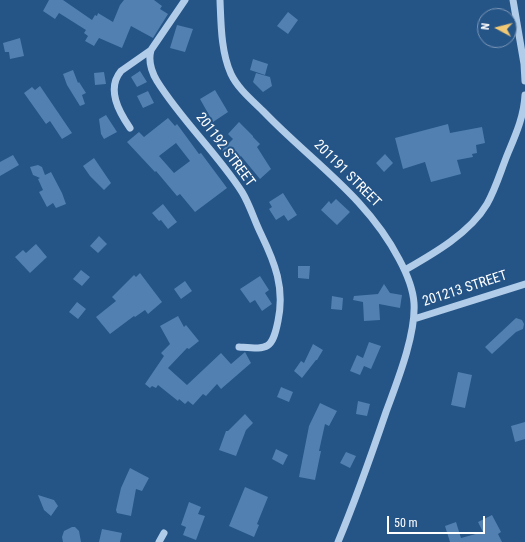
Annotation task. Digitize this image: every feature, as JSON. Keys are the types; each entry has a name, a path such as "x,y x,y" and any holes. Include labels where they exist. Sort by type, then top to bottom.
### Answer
{"street":[{"path":"130,128 119,111 114,91 118,76 122,71 131,66 151,50 185,0"},
{"name":"201191 STREET","path":"220,0 221,25 227,64 231,75 240,87 275,124 354,196 368,211 391,243 405,270 411,287 414,303 412,333 399,375 338,542"},
{"path":"513,0 524,64 525,81"},
{"name":"201192 STREET","path":"151,50 149,61 157,80 178,110 224,166 243,194 276,269 281,291 280,311 276,335 272,342 266,347 260,349 239,348"},
{"path":"405,270 433,254 473,222 486,204 495,188 516,136 525,106 525,95"},
{"name":"201213 STREET","path":"414,319 525,284"},
{"path":"159,542 164,533"}],"building":[{"path":"49,0 63,0 92,20 98,13 113,22 120,5 124,0 154,0 162,6 160,9 168,14 153,38 131,26 122,48 99,38 94,46 85,41 88,36 84,33 86,30 59,13 55,19 43,11"},
{"path":"288,12 298,20 288,34 277,26"},
{"path":"177,25 193,29 185,52 170,48"},
{"path":"20,38 24,56 10,59 9,52 5,52 3,43"},
{"path":"253,59 268,64 265,75 250,70"},
{"path":"73,70 78,83 79,82 86,93 82,95 85,104 80,106 67,85 63,74"},
{"path":"140,71 147,82 137,87 131,77"},
{"path":"104,72 106,84 95,85 94,73"},
{"path":"256,73 270,77 272,86 263,92 253,82"},
{"path":"40,86 72,133 62,139 50,121 46,124 24,93 32,87 35,90"},
{"path":"215,90 228,112 213,122 200,99"},
{"path":"148,91 154,103 143,108 137,96"},
{"path":"106,115 117,132 104,139 101,134 99,119"},
{"path":"168,118 175,126 177,124 227,188 195,212 180,194 177,196 156,171 155,172 127,142 139,132 144,137","holes":["176,143 190,161 174,173 159,156"]},
{"path":"239,122 260,144 257,147 271,169 260,179 241,156 233,163 222,150 233,139 228,134"},
{"path":"448,124 450,133 482,127 485,143 476,145 477,153 472,154 473,157 457,160 461,174 431,182 425,162 403,169 395,138"},
{"path":"385,154 393,163 384,172 376,163"},
{"path":"13,155 19,165 0,176 0,162"},
{"path":"94,158 111,183 104,190 90,176 83,166"},
{"path":"38,165 42,167 45,175 51,172 66,204 56,208 53,203 47,207 39,192 43,190 38,179 40,178 33,175 30,167"},
{"path":"283,193 297,215 288,221 284,215 276,220 269,209 272,207 269,202"},
{"path":"336,199 350,212 337,225 321,210 329,201 331,204"},
{"path":"163,204 177,222 168,229 161,220 159,221 152,213"},
{"path":"99,236 107,244 98,253 90,246"},
{"path":"36,244 47,257 30,273 15,257 23,250 26,253"},
{"path":"298,266 310,266 309,279 298,278"},
{"path":"81,270 90,277 82,286 73,279"},
{"path":"140,273 162,302 148,314 145,310 135,317 134,316 110,334 96,317 116,301 112,297 134,275 136,277"},
{"path":"260,276 269,290 265,293 272,304 262,311 255,300 250,303 240,289"},
{"path":"185,281 192,291 181,299 174,289"},
{"path":"384,284 390,293 402,295 400,308 379,304 380,320 364,321 363,302 353,300 354,296 378,294"},
{"path":"332,296 343,298 342,310 331,309"},
{"path":"77,302 86,309 78,319 69,312"},
{"path":"178,316 184,327 186,325 199,341 189,349 187,348 168,368 187,385 221,353 231,364 245,352 251,363 221,389 217,384 206,396 203,394 193,405 188,401 185,404 179,399 178,401 158,385 156,388 152,386 150,388 145,384 164,356 161,353 170,344 160,326"},
{"path":"516,318 522,320 524,324 523,329 516,332 492,354 485,347"},
{"path":"369,342 381,346 371,369 364,366 360,375 350,371 357,355 363,358"},
{"path":"313,344 323,350 302,378 294,371 301,361 304,363"},
{"path":"458,372 472,375 465,408 451,405"},
{"path":"281,387 293,392 289,402 277,397"},
{"path":"358,401 370,404 367,416 356,414"},
{"path":"320,403 337,411 329,426 325,424 315,480 299,477 309,426"},
{"path":"245,414 253,423 246,430 236,456 219,450 226,431 228,431"},
{"path":"525,422 525,439 515,442 511,426"},
{"path":"276,449 288,455 283,465 272,459"},
{"path":"346,452 356,456 350,468 340,463"},
{"path":"130,468 149,478 142,491 136,489 131,516 117,513 116,510 121,488"},
{"path":"245,487 268,497 257,524 259,525 254,537 229,526"},
{"path":"38,495 54,500 58,506 51,516 44,510"},
{"path":"189,502 201,507 198,514 205,516 196,540 183,535 186,527 181,525"},
{"path":"492,515 501,532 498,534 502,542 450,542 445,526 456,522 461,538 483,532 478,522"},
{"path":"75,527 79,531 81,542 63,542 62,537 64,531"},
{"path":"102,529 122,533 120,542 99,542"}]}
